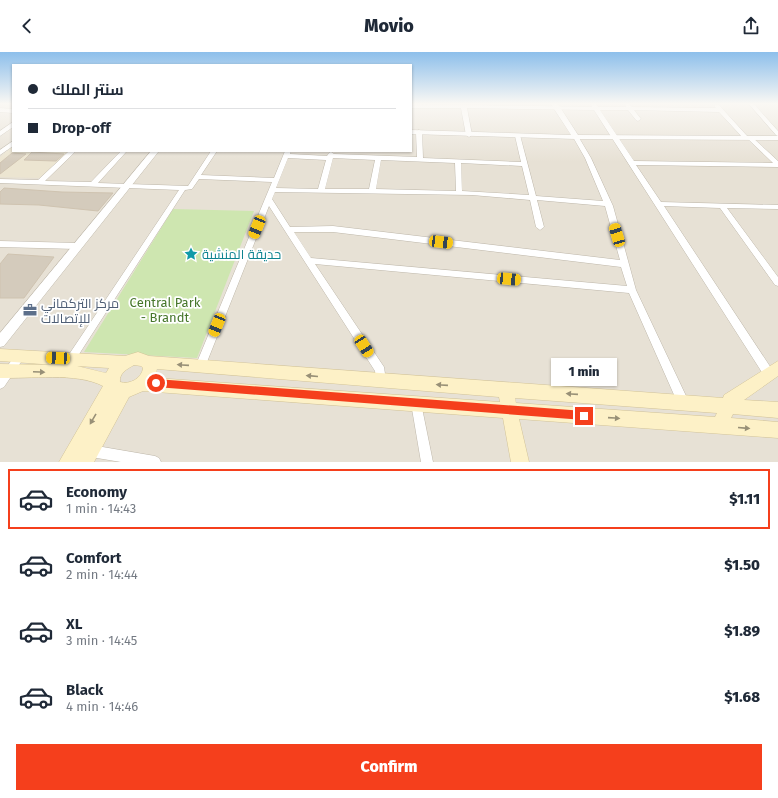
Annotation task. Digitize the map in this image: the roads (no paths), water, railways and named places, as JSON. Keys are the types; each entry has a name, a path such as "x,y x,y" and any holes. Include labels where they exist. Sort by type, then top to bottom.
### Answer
{"main road":[{"path":"0,355 125,362 138,358 148,362 200,367 778,410"},
{"path":"88,456 116,386 116,369 125,362"},
{"path":"5,371 90,374 106,379 116,386 134,389 142,384 151,370 148,362"},
{"path":"720,426 730,400 774,371"},
{"path":"142,384 778,430"},
{"path":"68,462 116,386"},
{"path":"505,390 520,462"}],"street":[{"path":"467,123 469,135"},
{"path":"566,123 576,137 608,204 626,264 632,290 683,402"},
{"path":"605,123 633,163 658,204 774,371"},
{"path":"733,123 778,164"},
{"path":"768,123 778,134"},
{"path":"0,134 12,125"},
{"path":"412,132 469,135 615,138 778,138"},
{"path":"419,132 420,160"},
{"path":"518,136 540,227"},
{"path":"0,153 12,144"},
{"path":"40,183 72,152"},
{"path":"93,184 123,152"},
{"path":"0,342 154,152"},
{"path":"0,186 3,181 190,188 212,152"},
{"path":"200,367 287,154 524,164"},
{"path":"321,191 331,155"},
{"path":"372,192 378,158"},
{"path":"458,161 459,193"},
{"path":"633,163 778,164"},
{"path":"197,177 276,180"},
{"path":"71,359 183,188"},
{"path":"272,190 459,193 608,204"},
{"path":"268,199 380,370 381,381"},
{"path":"658,204 778,208"},
{"path":"722,206 778,283"},
{"path":"288,230 333,230 626,264"},
{"path":"0,244 77,246"},
{"path":"309,261 632,290"},
{"path":"0,384 5,371 20,356"},
{"path":"416,403 427,462"},
{"path":"88,456 155,462"}],"place":[{"name":"حديقة المنشية","path":"191,254"},
{"name":"مركز التركماني للإتصالات","path":"30,310"}],"park label":[{"name":"Central Park - Brandt","path":"165,310"}]}
